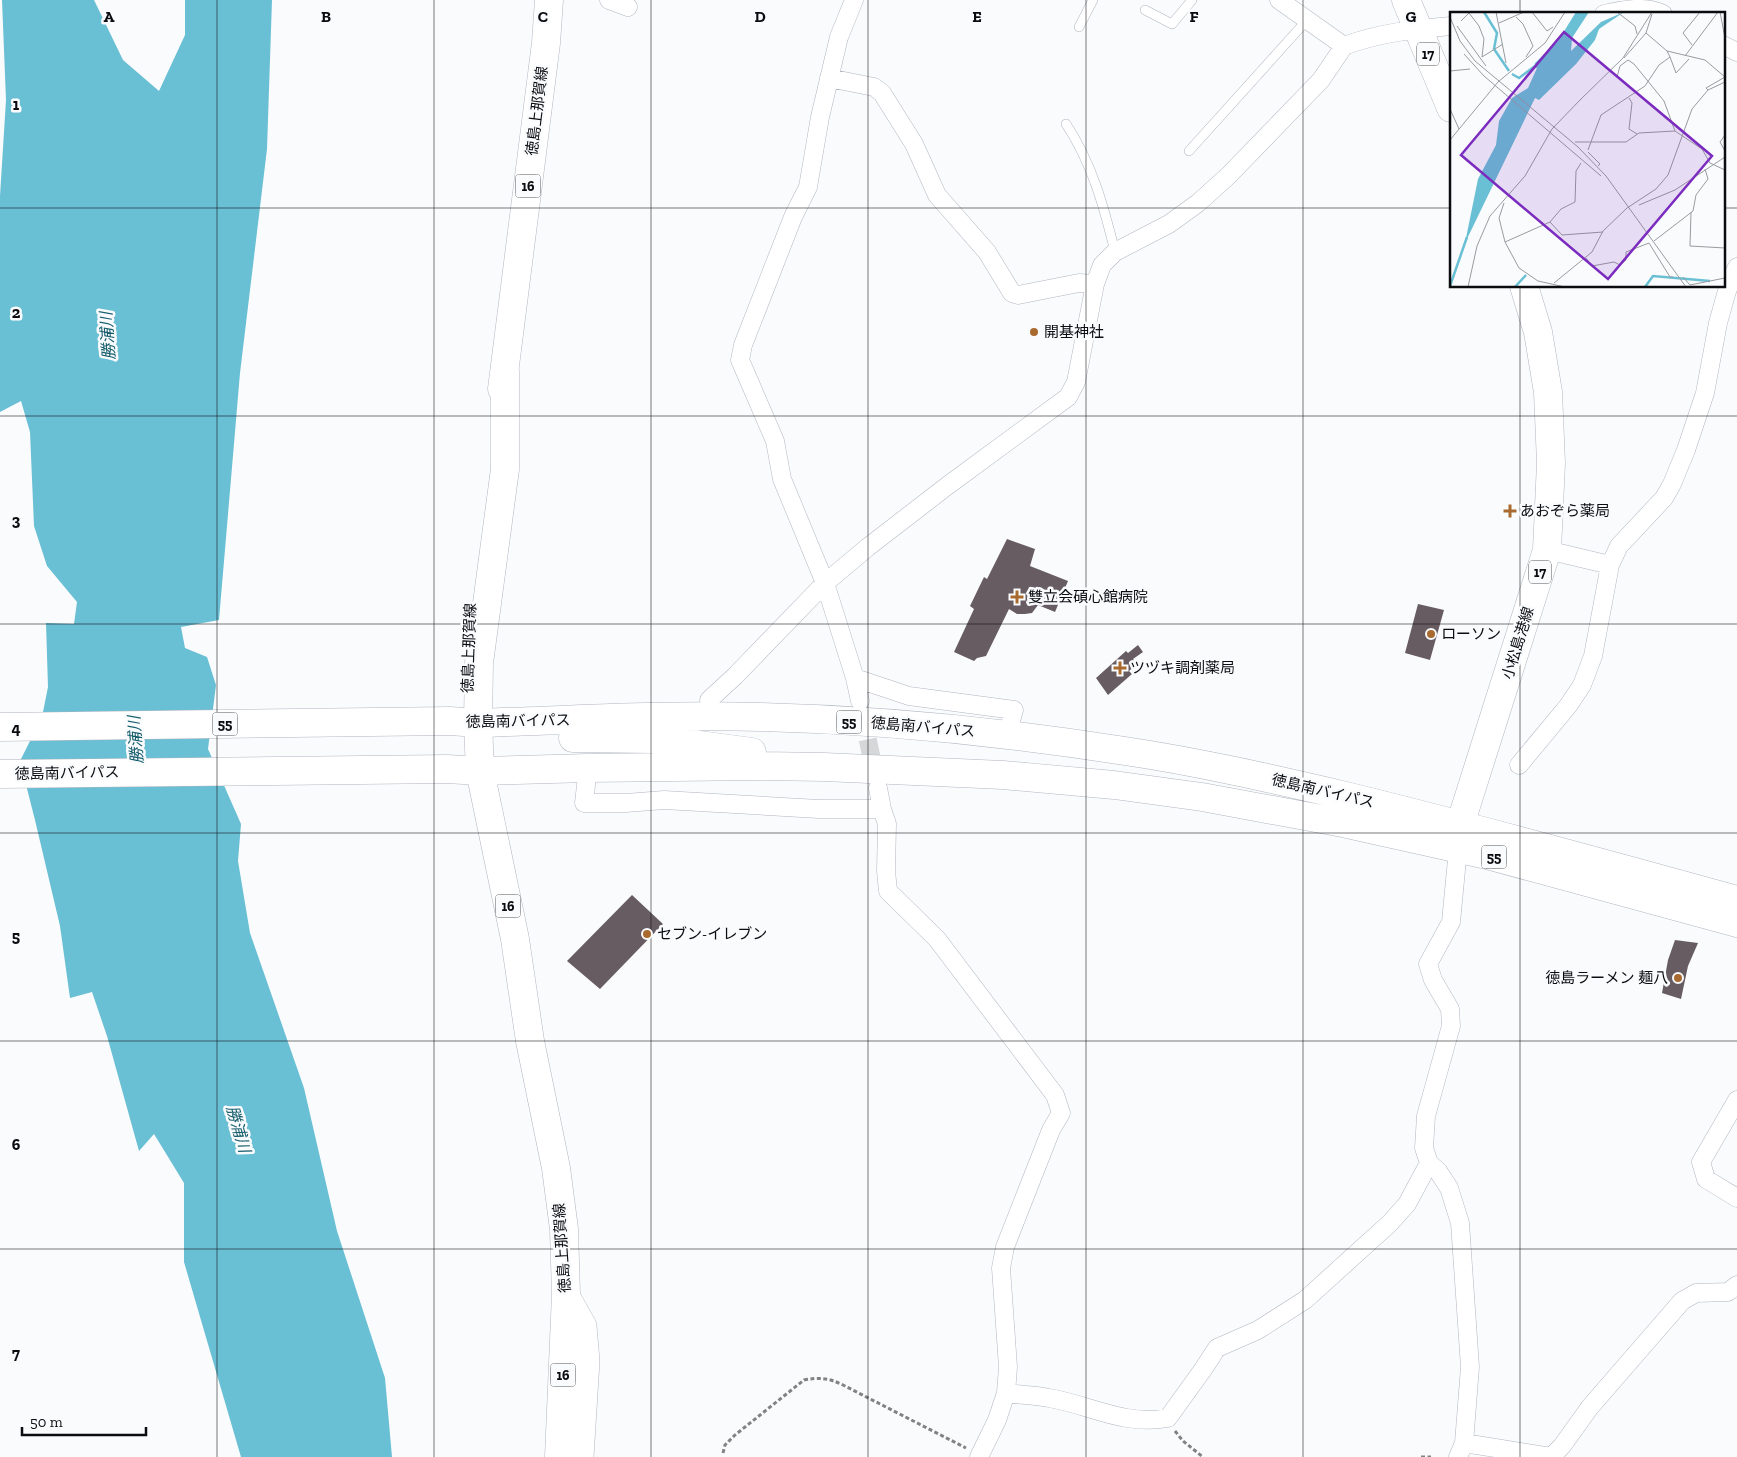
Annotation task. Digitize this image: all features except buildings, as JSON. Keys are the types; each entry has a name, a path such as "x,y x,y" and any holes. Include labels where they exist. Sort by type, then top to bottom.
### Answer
{"main road":[{"name":"徳島上那賀線","path":"549,0 546,44 505,371 483,500 468,617 468,727 465,770 504,944 530,1041 556,1168 564,1229 566,1294 559,1457"},
{"name":"17","path":"1406,0 1450,106"},
{"name":"小松島港線","path":"1459,837 1547,550 1551,463 1548,392 1538,332 1525,288"},
{"name":"徳島南バイパス","path":"0,727 468,727 655,717 758,717 922,727 1010,735 1127,751 1263,776 1737,923"},
{"path":"468,727 593,737 654,739 761,753 824,767"},
{"name":"徳島南バイパス","path":"0,774 759,766 1003,775 1114,785 1202,796 1343,823 1459,837 1737,900"},
{"path":"566,1294 584,1326 587,1361 581,1457"}],"street":[{"path":"609,0 628,7"},
{"path":"854,0 839,37 820,117 808,187 793,217 772,269 743,345 740,360 775,441 782,479 825,583 855,678 860,701"},
{"path":"1279,0 1344,46"},
{"path":"1614,12 1630,9 1656,10 1660,12"},
{"path":"709,700 735,676 825,583 947,486 1068,397 1076,382 1095,284 1102,266 1115,252 1169,224 1198,203 1228,176 1321,80 1344,46 1362,39 1418,29 1450,26"},
{"path":"1724,46 1737,52"},
{"path":"829,78 874,87 882,93 914,144 938,195 987,252 1012,293 1018,295 1078,283 1095,284"},
{"path":"1724,285 1737,267"},
{"path":"1519,765 1568,706 1582,685 1593,656 1610,565 1620,546 1664,498 1672,484 1686,450 1705,393 1718,323 1722,288"},
{"path":"1547,550 1610,565"},
{"path":"855,678 909,696 1014,710 1010,735"},
{"path":"588,768 584,803 626,803 664,800 819,809 882,809"},
{"path":"878,788 882,809 888,824 886,872 888,891 937,939 1055,1095 1061,1113 1050,1130 1005,1247 1001,1268 1008,1367 1006,1393 997,1420 979,1456"},
{"path":"1459,837 1451,922 1428,964 1433,980 1450,1009 1452,1026 1426,1116 1424,1148 1429,1163 1438,1171 1449,1188 1460,1223 1470,1367 1461,1450 1551,1456 1562,1446 1590,1407 1682,1301 1696,1292 1728,1292 1737,1285"},
{"path":"1737,1100 1701,1162 1706,1179 1737,1198"},
{"path":"1006,1393 1050,1398 1125,1419 1168,1418 1217,1348 1258,1330 1305,1300 1390,1224 1407,1204 1429,1163"}],"lane":[{"path":"1079,27 1093,0"},
{"path":"1145,10 1172,24 1192,0"},
{"path":"1189,150 1308,20"},
{"path":"1066,124 1078,142 1091,169 1104,208 1115,252"}],"path":[{"path":"723,1454 725,1445 735,1435 804,1380 829,1378 979,1456"},
{"path":"1168,1418 1183,1441 1203,1457"},
{"path":"1421,1457 1431,1457"}],"water":[{"name":"勝浦川","path":"2,0 94,0 123,60 159,91 185,35 185,0 272,0 267,149 240,373 219,620 181,627 185,648 207,657 216,685 208,749 241,824 238,861 250,933 304,1088 337,1231 385,1378 392,1457 241,1457 184,1262 184,1183 154,1134 139,1151 107,1036 92,992 70,998 60,926 20,761 42,717 48,687 46,623 74,624 77,602 47,566 34,526 30,432 21,401 0,412 0,196 6,100"}],"tunnel":[{"path":"862,713 876,778"}],"place":[{"name":"開基神社","path":"1034,332"},
{"name":"あおぞら薬局","path":"1510,511"},
{"name":"雙立会碩心館病院","path":"1017,597"},
{"name":"ローソン","path":"1431,634"},
{"name":"ツヅキ調剤薬局","path":"1120,668"},
{"name":"セブン-イレブン","path":"647,934"},
{"name":"徳島ラーメン 麺八","path":"1678,978"}]}
